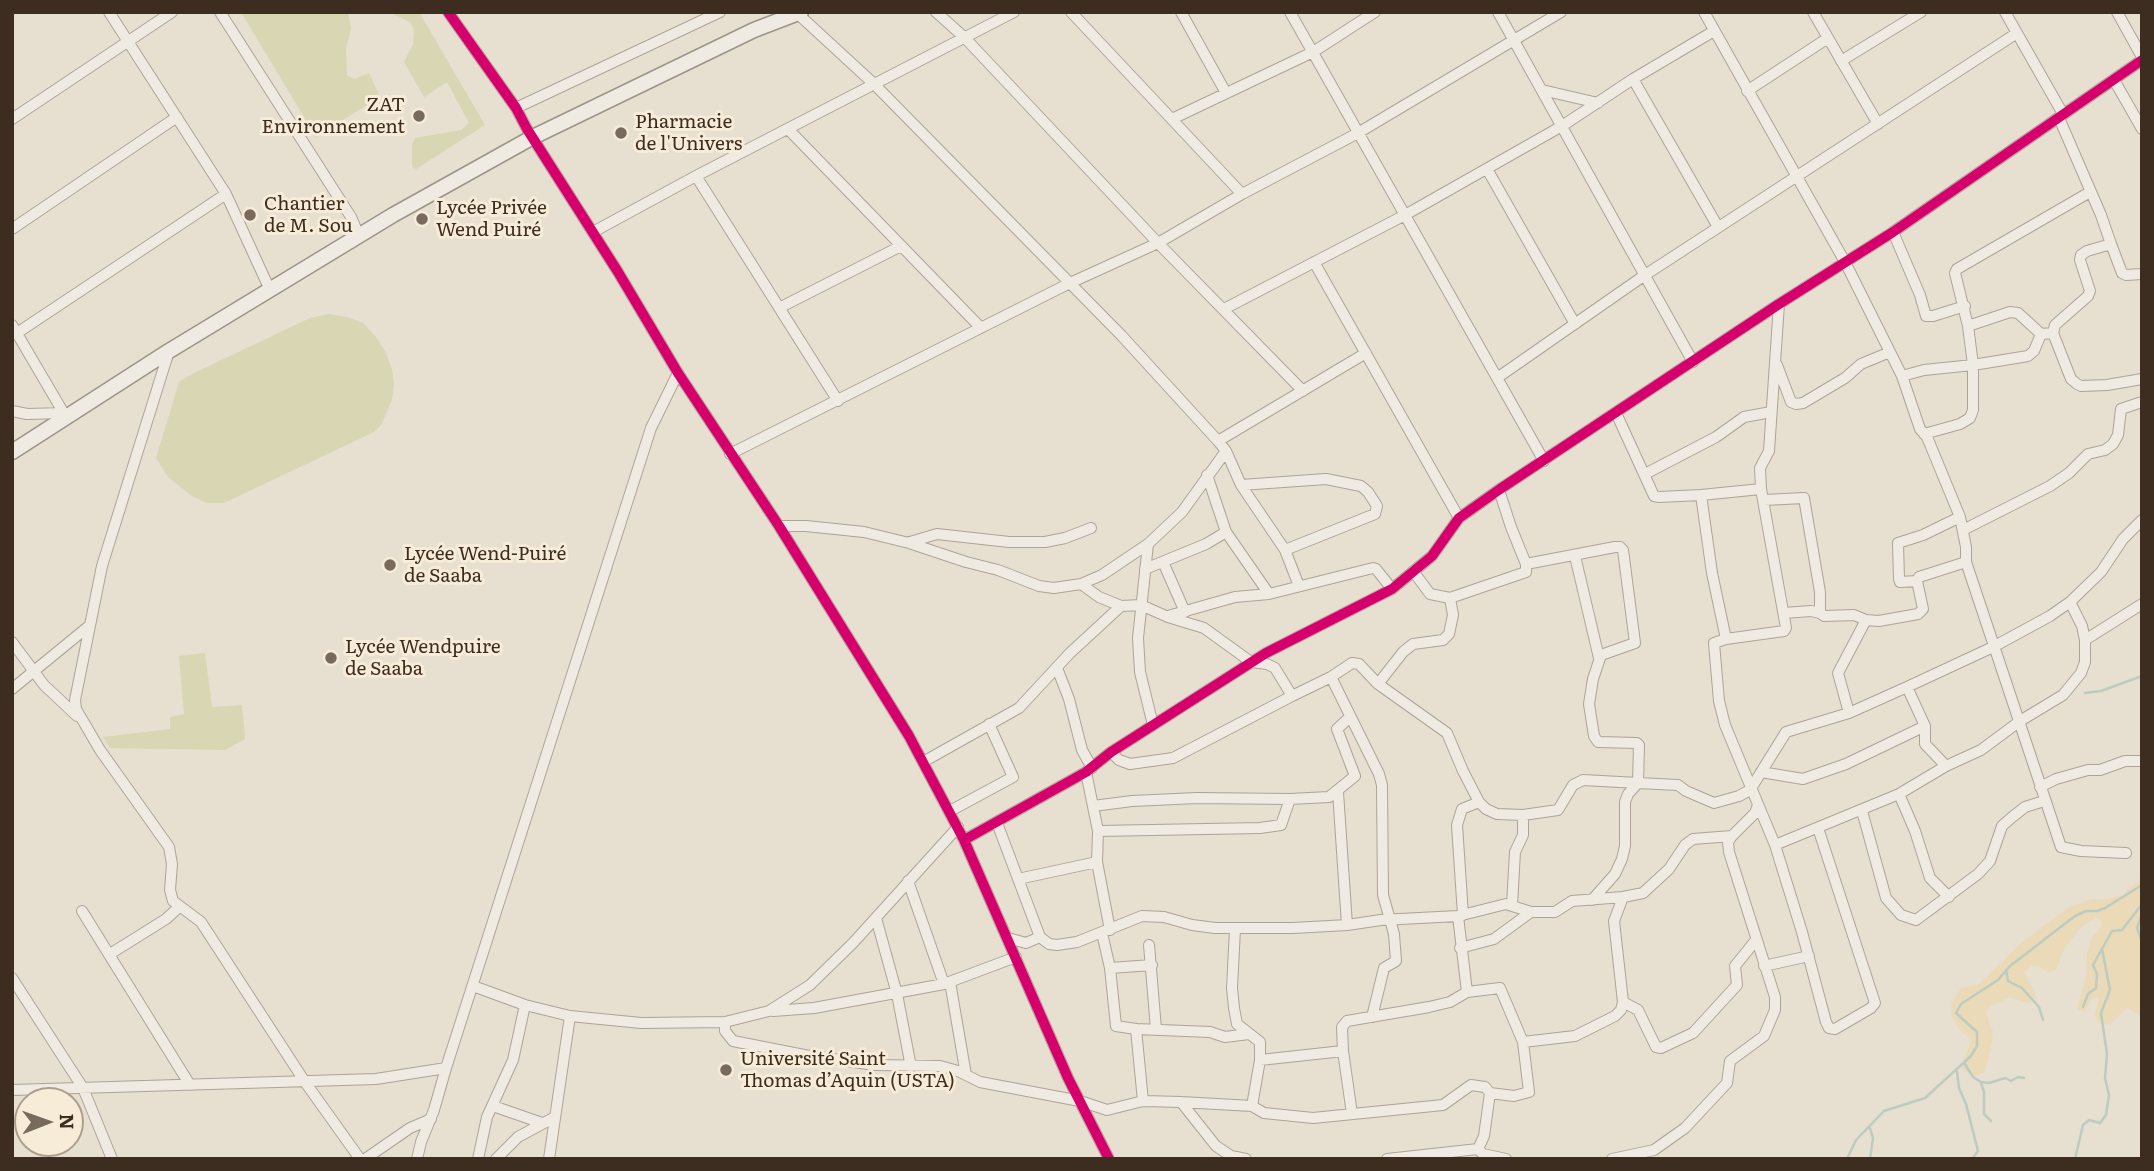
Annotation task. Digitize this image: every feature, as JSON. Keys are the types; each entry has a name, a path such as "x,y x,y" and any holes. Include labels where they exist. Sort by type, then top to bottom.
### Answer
{"street":[{"path":"109,12 226,194 270,290"},
{"path":"14,115 172,12"},
{"path":"220,12 351,217 357,231"},
{"path":"447,12 516,108 678,373 779,526 909,736 958,827 1080,1101 1109,1159"},
{"path":"516,108 720,12"},
{"path":"270,290 357,231 530,133 775,12"},
{"path":"936,12 965,38 1158,243 1303,391"},
{"path":"593,232 1014,12"},
{"path":"1072,12 1242,194"},
{"path":"1181,12 1226,93"},
{"path":"1290,12 1544,461"},
{"path":"1172,119 1313,52 1375,12"},
{"path":"1498,12 1693,362"},
{"path":"730,454 1070,283 1158,243 1242,194 1358,133 1561,12"},
{"path":"1704,12 1845,262 1902,376 1920,429 1960,517 1966,562 2061,847 2081,851 2126,853"},
{"path":"1813,12 1878,124"},
{"path":"1841,61 1921,12"},
{"path":"2005,12 2061,116 2122,273 2142,274"},
{"path":"964,840 1089,770 1153,724 1251,662 1392,589 1432,556 1459,518 1779,304 1893,232 2114,80 2142,59 2117,12"},
{"path":"12,452 65,415 530,133 754,30 800,13 1070,283 1218,441 1226,451 1241,485 1285,550 1299,586"},
{"path":"1224,309 1405,215 1562,127 1633,79 1714,31"},
{"path":"1497,378 1645,275 2017,33"},
{"path":"1747,91 1828,38"},
{"path":"1633,79 1718,228"},
{"path":"2114,80 2142,129"},
{"path":"1542,90 1598,103"},
{"path":"12,229 177,117"},
{"path":"788,129 981,328"},
{"path":"1487,169 1575,324"},
{"path":"696,176 838,401"},
{"path":"1924,434 1960,424 1970,418 1973,410 1973,365 1965,306 1955,273 1957,269 2090,192"},
{"path":"65,415 15,329 226,194"},
{"path":"1893,232 1926,316 1965,306"},
{"path":"2111,244 2081,255 2080,260 2090,290 2088,296 2055,325 2053,333 2071,379 2077,384 2107,385 2142,379"},
{"path":"779,308 901,246"},
{"path":"1314,262 1459,518"},
{"path":"1779,304 1769,451 1760,468 1761,489 1786,628 1784,631 1714,643 1719,701 1731,744 1775,845 1829,1028 1839,1028 1874,1006 1818,828"},
{"path":"1968,326 2010,312 2018,313 2041,334 2053,333"},
{"path":"1902,376 1924,370 2028,356 2034,351 2041,334"},
{"path":"80,719 75,700 102,566 169,351"},
{"path":"1775,359 1791,402 1796,404 1810,399 1845,378 1861,364 1890,352"},
{"path":"1218,441 1366,353"},
{"path":"417,1159 651,428 678,373"},
{"path":"1963,530 2050,486 2069,473 2088,454 2105,450 2118,435 2120,409 2142,402"},
{"path":"12,411 65,415"},
{"path":"1645,474 1716,437 1744,417 1770,412"},
{"path":"1616,413 1655,497 1761,489"},
{"path":"779,526 839,529 909,542 1039,586 1054,588 1081,584 1102,575 1148,544 1182,512 1226,451"},
{"path":"1207,475 1226,532 1269,594"},
{"path":"1241,485 1326,479 1361,486 1377,506 1375,514 1285,550"},
{"path":"1413,571 1430,593 1450,598 1523,574 1527,569 1526,564 1510,527 1499,490"},
{"path":"1701,495 1712,573 1726,639"},
{"path":"1764,500 1804,498 1820,592 1820,612"},
{"path":"1960,517 1923,535 1898,542 1900,582 1917,581 1923,575 1966,562"},
{"path":"1111,752 1119,760 1130,764 1173,758 1356,663 1378,684 1447,733 1479,802 1491,812 1523,815 1558,810 1573,786 1583,780 1678,785 1714,803 1750,790 1786,732 1849,713 1907,687 1993,647 2070,602 2101,572 2123,540 2142,520"},
{"path":"909,542 937,534 1009,542 1045,542 1091,528"},
{"path":"1144,569 1206,544 1226,532"},
{"path":"1148,544 1138,638 1140,672 1153,724"},
{"path":"1526,564 1615,547 1623,550 1635,643 1600,658"},
{"path":"1575,556 1600,658 1590,694 1594,736 1600,743 1638,744 1637,783 1625,802 1625,846 1622,859 1615,874 1592,900"},
{"path":"1163,562 1185,612"},
{"path":"1168,617 1235,597 1269,594 1373,568 1392,589"},
{"path":"1784,613 1811,611 1820,612 1824,616 1854,615 1866,620 1892,620 1922,611 1917,581"},
{"path":"1081,584 1099,597 1121,606 1141,605 1204,628 1251,662 1275,668 1292,696"},
{"path":"1378,684 1403,652 1413,644 1443,640 1449,634 1453,615 1450,598"},
{"path":"1775,845 1899,794 1946,766 1981,750 2020,721 2055,702 2081,673 2085,662 2082,626 2070,602"},
{"path":"2085,640 2142,604"},
{"path":"923,762 1018,708 1056,667 1121,606"},
{"path":"1849,713 1838,673 1866,620"},
{"path":"12,689 89,626"},
{"path":"12,642 44,685 80,719 169,847 173,864 170,890 173,901 201,922 305,1082 362,1159 410,1128 431,1119"},
{"path":"1056,667 1069,699 1089,770 1098,831 1097,862 1116,1027 1210,1032 1225,1037 1249,1034"},
{"path":"1332,677 1382,785 1383,895 1394,934 1396,961 1384,968 1372,1017"},
{"path":"1907,687 1925,726 1925,744 1946,766"},
{"path":"1093,806 1197,798 1329,797 1355,776 1337,729 1350,716"},
{"path":"950,811 1013,777 989,724"},
{"path":"1761,772 1803,779 1846,764 1925,726"},
{"path":"2040,787 2056,779 2088,770 2100,770 2125,761 2142,761"},
{"path":"1338,792 1347,925"},
{"path":"1899,794 1915,831 1930,878 1949,897"},
{"path":"1098,831 1260,828 1282,825 1290,799"},
{"path":"1862,811 1886,898 1894,909 1908,919 1916,920 1971,881 1990,862 2002,827 2025,807 2044,801"},
{"path":"1466,992 1460,948 1457,825 1462,809 1479,802"},
{"path":"1612,1159 1654,1150 1685,1128 1727,1083 1730,1061 1764,1036 1777,1006 1728,842 1755,813 1758,805"},
{"path":"1512,905 1515,852 1523,835 1523,815"},
{"path":"997,823 1040,937 1049,944 1057,945 1077,942 1142,916 1235,929 1347,925 1390,919 1461,916 1495,906 1512,905 1531,912 1555,912 1572,901 1643,893 1669,869 1685,845 1693,839 1732,836"},
{"path":"769,1011 810,985 876,918 958,827"},
{"path":"1018,879 1097,862"},
{"path":"908,881 947,983 966,1075"},
{"path":"1523,1042 1575,1036 1619,1013 1623,1002 1614,921 1623,897"},
{"path":"110,954 166,919 179,906"},
{"path":"82,911 190,1085"},
{"path":"1460,948 1494,939 1531,912"},
{"path":"876,918 898,994 911,1067"},
{"path":"1235,929 1232,988 1237,1024 1260,1042 1260,1060 1252,1106"},
{"path":"1008,938 1026,943 1040,937"},
{"path":"1623,1002 1637,1009 1656,1047 1661,1048 1693,1033 1737,985 1735,966 1756,940"},
{"path":"1149,945 1156,1029"},
{"path":"1765,966 1809,956"},
{"path":"473,986 525,1005 569,1016 641,1023 725,1022 769,1011 814,1008 898,994 947,983 1016,957"},
{"path":"1110,968 1152,965"},
{"path":"12,978 18,994 82,1087"},
{"path":"725,1022 725,1031 733,1041 840,1060 911,1067 940,1066 980,1082 1080,1101 1107,1110 1143,1101 1181,1102 1252,1106 1264,1113 1313,1118 1443,1105 1471,1085 1485,1087 1490,1093 1514,1096 1529,1092 1523,1042 1502,990 1497,987 1466,992 1450,1002 1344,1023 1341,1035 1352,1114"},
{"path":"478,1159 483,1132 513,1060 525,1005"},
{"path":"549,1159 569,1016"},
{"path":"1136,1029 1143,1101"},
{"path":"1260,1060 1343,1051"},
{"path":"84,1088 376,1079 446,1068"},
{"path":"84,1090 112,1159"},
{"path":"1478,1149 1484,1136 1490,1093"},
{"path":"1181,1102 1216,1146 1231,1156 1246,1159"},
{"path":"493,1107 542,1123"},
{"path":"496,1159 518,1137 555,1117"},
{"path":"1387,1159 1478,1149"},
{"path":"1478,1149 1483,1154 1506,1159"}],"shaded area":[{"path":"241,12 348,12 351,29 346,49 347,75 354,79 369,73 380,97 316,137"},
{"path":"389,12 419,12 485,125 416,169 412,167 412,145 415,138 461,130 469,123 447,82 424,97 404,62 413,44 414,30 410,22"},
{"path":"329,314 363,323 385,351 394,384 392,400 381,425 374,432 224,503 207,503 192,496 168,477 156,458 179,382 310,318"},
{"path":"205,653 212,707 242,705 245,739 225,750 110,748 103,737 170,729 170,717 184,714 179,656"}],"sand":[{"path":"2142,877 2142,1017 2127,1007 2109,1025 2098,1023 2095,1014 2099,997 2093,998 2084,1012 2077,1009 2086,976 2091,939 2102,926 2102,921 2096,918 2082,926 2064,949 2056,970 2048,972 2038,966 2032,966 2024,972 2037,997 2029,1003 2010,997 1989,1007 1986,1013 1993,1032 1985,1072 1973,1077 1961,1068 1970,1043 1968,1036 1959,1030 1951,1014 1952,1002 1961,988 1979,984 2021,943 2070,906 2124,894"}],"waterway":[{"path":"2085,693 2101,691 2142,676"},
{"path":"1847,1159 1856,1140 1884,1111 1925,1098 1971,1056 1977,1046 1977,1032 1956,1013 1961,1004 1998,980 2010,966 2075,916 2105,908 2142,885"},
{"path":"2083,1007 2088,994 2096,988 2097,974 2093,965 2112,931 2122,930 2142,904"},
{"path":"2142,914 2137,928 2142,942"},
{"path":"2075,1159 2083,1125 2089,1120 2100,1123 2106,1115 2109,1095 2105,1078 2107,1054 2101,1013 2110,990 2102,949"},
{"path":"2006,970 2008,981 2022,988 2039,1007 2043,1020"},
{"path":"1965,1064 1973,1077 1981,1082 2024,1078"},
{"path":"1957,1072 1959,1088 1978,1151 1972,1159"},
{"path":"1981,1083 1984,1092 1984,1114 1991,1121"},
{"path":"1870,1128 1873,1138 1870,1159"}],"cycle path":[{"path":"448,12 516,108 678,373 779,526 909,736 964,840 1068,1078 1109,1159"},
{"path":"964,840 1086,772 1111,752 1266,653 1392,589 1432,556 1459,518 1500,489 1779,304 1893,232 2142,60"}],"place":[{"name":"ZAT Environnement","path":"419,116"},
{"name":"Pharmacie de l'Univers","path":"621,133"},
{"name":"Chantier de M. Sou","path":"250,215"},
{"name":"Lycée Privée Wend Puiré","path":"422,219"},
{"name":"Lycée Wend-Puiré de Saaba","path":"390,565"},
{"name":"Lycée Wendpuire de Saaba","path":"331,658"},
{"name":"Université Saint Thomas d’Aquin (USTA)","path":"726,1070"}]}
